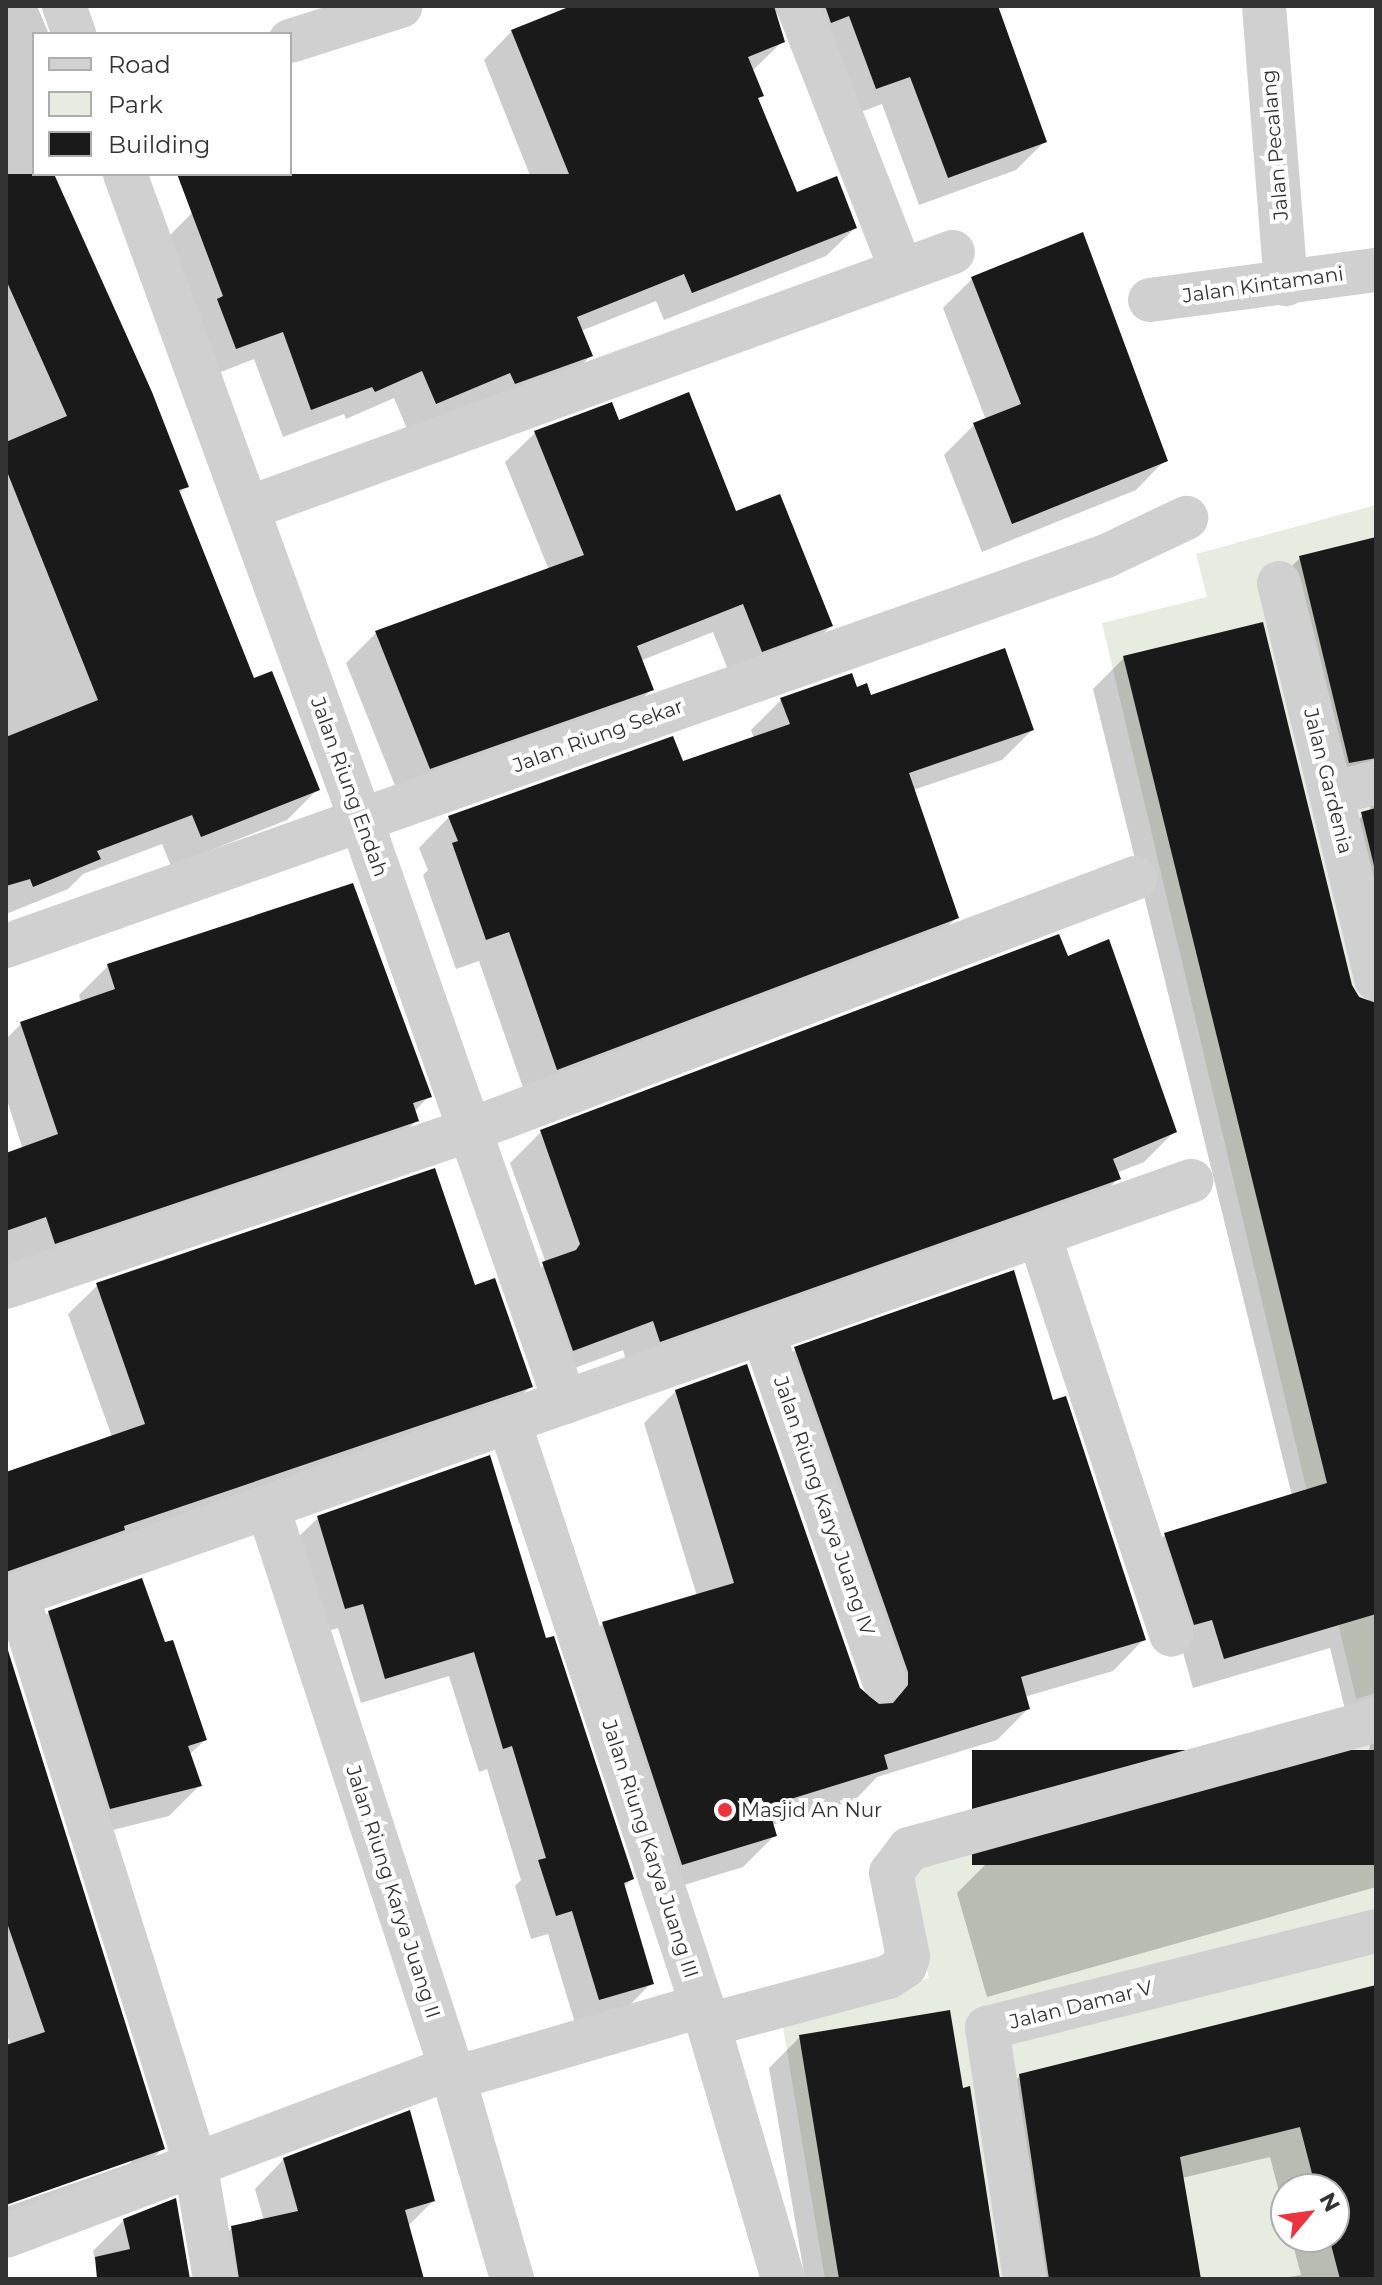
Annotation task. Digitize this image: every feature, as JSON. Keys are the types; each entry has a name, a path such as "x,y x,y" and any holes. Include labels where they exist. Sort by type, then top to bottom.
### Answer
{"street":[{"path":"64,6 73,32"},
{"path":"292,40 401,6"},
{"path":"798,6 901,269"},
{"name":"Jalan Pecalang","path":"1264,6 1286,284"},
{"name":"Jalan Riung Endah","path":"126,176 361,820 565,1402"},
{"path":"248,508 953,252"},
{"name":"Jalan Kintamani","path":"1150,300 1376,270"},
{"name":"Jalan Riung Sekar","path":"6,946 1106,556 1186,518"},
{"name":"Jalan Gardenia","path":"1279,583 1376,979"},
{"path":"1332,794 1376,782"},
{"path":"6,1287 470,1130 1135,878"},
{"path":"215,2279 195,2162 12,1597 1191,1181"},
{"path":"1039,1235 1171,1635"},
{"name":"Jalan Riung Karya Juang IV","path":"763,1333 884,1680"},
{"name":"Jalan Riung Karya Juang III","path":"509,1422 706,2017 783,2279"},
{"name":"Jalan Riung Karya Juang II","path":"268,1508 452,2072 512,2279"},
{"path":"6,2236 195,2162 452,2072 472,2073 687,2010 723,2021 897,1973 908,1957 891,1873 909,1849 1376,1720"},
{"name":"Jalan Damar V","path":"1025,2279 987,2028 1376,1931"}],"green space":[{"path":"1376,505 1376,1693 1356,1699 1102,623 1207,597 1196,554"},
{"path":"1376,1738 1376,2279 825,2279 782,2021 929,1978 906,1887 921,1864"}],"building":[{"path":"571,6 774,6 785,42 748,57 764,96 758,98 797,192 837,176 857,228 692,293 684,274 577,317 593,356 515,384 510,373 436,404 422,371 375,392 372,387 311,410 283,332 236,349 217,299 223,296 178,176 569,174 511,30"},
{"path":"825,6 998,6 1047,142 948,178 910,77 876,89 849,16 831,23"},
{"path":"6,174 55,176 152,392 189,487 179,490 254,678 272,671 320,790 201,837 192,815 97,851 101,859 33,887 30,879 6,886 6,737 98,700 6,469 6,442 67,416 6,280"},
{"path":"1083,232 1168,461 1012,524 973,423 1021,404 971,277"},
{"path":"689,392 736,511 780,494 833,626 762,652 743,604 637,646 654,690 430,769 375,631 584,555 534,431 612,402 619,420"},
{"path":"1376,537 1376,758 1349,763 1299,556"},
{"path":"1263,622 1352,985 1359,997 1376,1003 1376,1614 1224,1659 1212,1620 1194,1625 1164,1533 1327,1483 1123,656"},
{"path":"1005,648 1034,730 909,773 959,918 557,1070 509,932 486,940 452,843 458,841 448,816 673,736 683,761 790,724 780,698 852,673 857,687 867,683 871,695"},
{"path":"1376,808 1376,874 1361,812"},
{"path":"353,883 432,1097 413,1103 419,1121 55,1244 46,1217 6,1231 6,1153 58,1134 20,1022 115,989 107,964"},
{"path":"1059,934 1068,956 1109,939 1177,1132 1113,1159 1121,1179 660,1342 653,1321 573,1351 542,1262 576,1250 580,1244 540,1130"},
{"path":"435,1168 475,1285 495,1278 533,1387 124,1526 125,1530 6,1572 6,1472 145,1424 96,1283"},
{"path":"1014,1270 1053,1400 1066,1396 1146,1640 1021,1677 1030,1709 884,1755 888,1769 768,1806 777,1836 682,1865 602,1622 734,1583 675,1390 747,1364 860,1688 879,1704 893,1703 908,1685 908,1672 794,1347"},
{"path":"490,1455 546,1638 554,1636 634,1879 624,1883 654,1984 599,2000 572,1911 556,1916 538,1860 546,1858 512,1746 503,1749 474,1652 385,1679 363,1604 345,1609 317,1516"},
{"path":"142,1578 165,1642 173,1640 207,1740 188,1746 202,1786 110,1809 48,1611"},
{"path":"6,1644 165,2149 6,2205 6,2045 45,2032 6,1920"},
{"path":"972,1750 1376,1750 1376,1865 972,1865"},
{"path":"1376,1985 1376,2279 1340,2279 1333,2253 1350,2253 1350,2173 1312,2173 1300,2127 1180,2157 1201,2279 1049,2279 1019,2074"},
{"path":"950,2010 963,2088 970,2086 1000,2279 839,2279 799,2035"},
{"path":"410,2110 435,2201 405,2210 424,2279 239,2279 231,2226 298,2211 283,2158"},
{"path":"176,2198 190,2279 97,2279 95,2257 130,2249 123,2219"}],"place":[{"name":"Masjid An Nur","path":"725,1810"}]}
